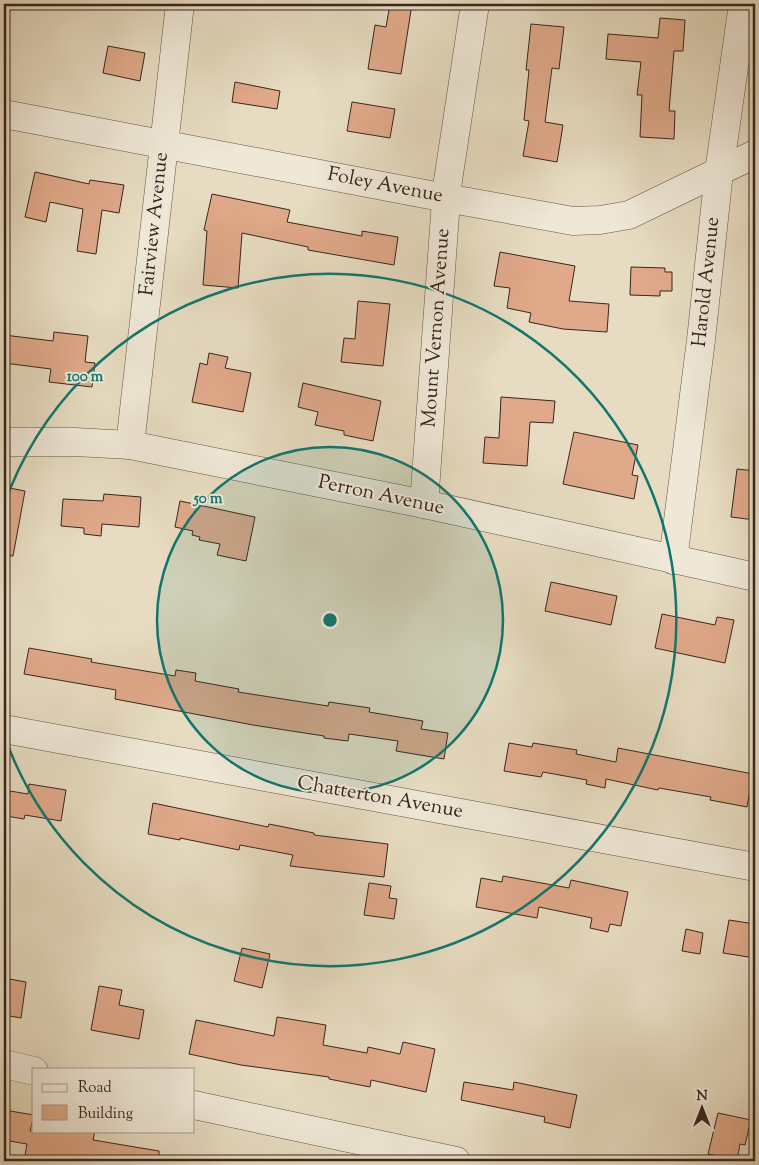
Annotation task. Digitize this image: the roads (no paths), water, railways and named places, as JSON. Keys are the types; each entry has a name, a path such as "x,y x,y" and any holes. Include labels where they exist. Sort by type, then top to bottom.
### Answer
{"street":[{"name":"Fairview Avenue","path":"130,445 180,4"},
{"name":"Mount Vernon Avenue","path":"424,504 446,198 475,4"},
{"name":"Harold Avenue","path":"672,560 701,340 718,172 743,4"},
{"name":"Foley Avenue","path":"4,114 573,221 600,220 629,215 755,154"},
{"name":"Perron Avenue","path":"4,442 75,442 130,445 424,504 755,577"},
{"name":"Chatterton Avenue","path":"4,729 755,867"},
{"path":"4,1064 32,1071"},
{"path":"195,1105 456,1161"}]}
